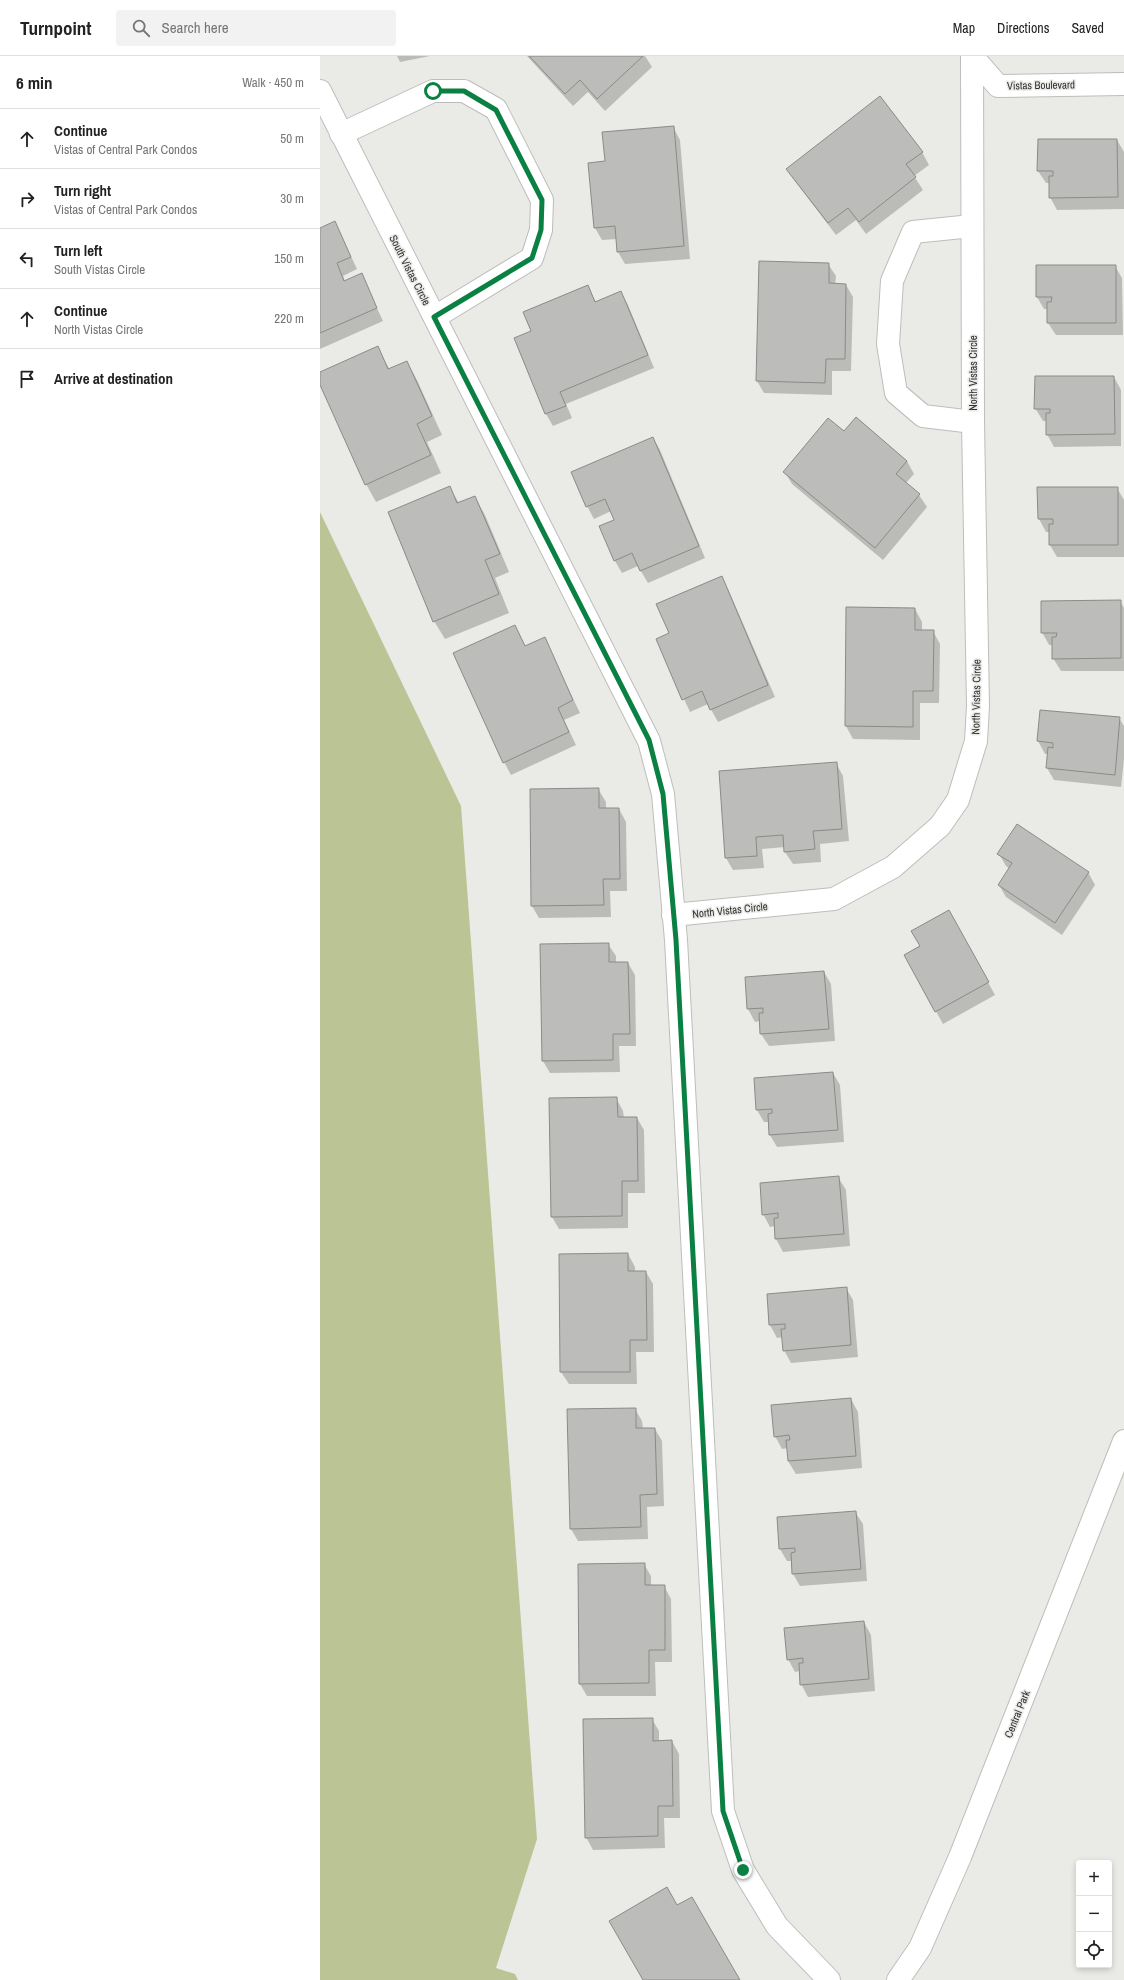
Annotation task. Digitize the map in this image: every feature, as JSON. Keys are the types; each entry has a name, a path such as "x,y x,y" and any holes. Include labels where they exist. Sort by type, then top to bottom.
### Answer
{"street":[{"name":"Vistas Boulevard","path":"972,56 998,86 1124,84"},
{"name":"North Vistas Circle","path":"673,915 834,899 893,867 940,826 958,800 976,741 978,706 973,422 972,56"},
{"path":"341,134 433,91 464,91 496,110 542,200 541,230 532,258 434,317"},
{"name":"South Vistas Circle","path":"320,92 649,740 663,794 673,915"},
{"path":"972,226 913,232 892,281 888,344 896,393 923,416 973,422"},
{"path":"673,915 677,956 723,1811 743,1870 777,1926 829,1980"},
{"name":"Central Park","path":"898,1980 920,1948 960,1857 1124,1441"}],"green space":[{"path":"320,512 461,806 537,1839 496,1968 515,1974 518,1980 320,1980"}],"building":[{"path":"529,56 643,56 597,99 580,80 565,94"},
{"path":"880,96 923,152 906,164 916,177 859,222 848,208 828,223 786,169"},
{"path":"674,126 684,246 617,252 615,226 594,228 588,163 605,161 602,132"},
{"path":"1038,139 1117,139 1118,197 1049,198 1049,176 1053,176 1053,171 1037,171"},
{"path":"335,221 351,257 337,263 344,281 362,273 377,308 320,333 320,228"},
{"path":"759,261 829,263 829,283 846,284 845,359 826,359 825,383 756,381"},
{"path":"1036,265 1116,265 1116,323 1047,323 1047,302 1051,302 1052,297 1036,297"},
{"path":"588,285 595,302 621,291 648,355 560,392 566,406 545,414 514,338 531,331 523,312"},
{"path":"378,346 388,369 407,361 432,416 417,424 431,455 365,485 320,385 320,372"},
{"path":"1035,376 1114,376 1115,434 1046,435 1046,413 1050,413 1050,409 1034,409"},
{"path":"856,417 907,461 896,474 920,494 875,548 783,472 828,418 844,431"},
{"path":"653,437 699,546 640,571 632,553 614,561 599,526 614,520 605,499 586,507 571,472"},
{"path":"450,486 457,503 475,496 500,554 485,560 499,594 433,622 388,512"},
{"path":"1037,487 1118,487 1118,545 1049,545 1049,524 1053,524 1053,519 1038,519"},
{"path":"722,576 768,685 710,710 702,691 682,700 656,639 669,633 656,604"},
{"path":"1121,600 1121,658 1052,659 1052,637 1056,637 1057,633 1041,633 1041,601"},
{"path":"846,607 915,608 915,630 934,630 933,691 913,691 913,727 845,726"},
{"path":"515,625 525,646 545,637 573,700 558,708 569,732 503,763 453,653"},
{"path":"1040,710 1120,717 1115,775 1046,768 1048,747 1053,748 1053,743 1037,741"},
{"path":"837,762 842,829 813,831 815,849 784,852 783,835 756,837 757,856 725,858 719,771"},
{"path":"599,788 599,808 619,808 620,879 603,879 604,905 531,906 530,789"},
{"path":"1017,824 1089,872 1055,923 998,885 1012,863 997,854"},
{"path":"949,910 989,982 935,1012 904,955 920,946 911,931"},
{"path":"609,943 609,962 628,962 630,1034 613,1034 613,1060 542,1061 540,944"},
{"path":"824,971 829,1029 760,1034 759,1013 763,1013 763,1008 747,1009 745,977"},
{"path":"833,1072 838,1130 769,1135 768,1114 772,1113 772,1109 756,1110 754,1078"},
{"path":"617,1097 618,1117 637,1117 638,1181 622,1181 622,1216 551,1217 549,1098"},
{"path":"839,1176 844,1234 775,1239 774,1218 778,1218 778,1213 762,1215 760,1183"},
{"path":"628,1253 628,1271 646,1271 647,1340 630,1340 630,1372 560,1372 559,1254"},
{"path":"847,1287 851,1345 783,1351 781,1329 785,1329 785,1324 769,1325 767,1294"},
{"path":"851,1398 856,1456 788,1461 786,1440 790,1440 789,1435 774,1437 771,1405"},
{"path":"636,1408 636,1428 655,1428 657,1494 640,1495 641,1527 570,1529 567,1409"},
{"path":"856,1511 861,1569 792,1574 791,1553 795,1552 795,1548 779,1549 777,1517"},
{"path":"645,1563 645,1585 665,1585 665,1650 649,1650 649,1683 579,1684 578,1564"},
{"path":"864,1621 869,1679 800,1685 799,1663 803,1663 803,1658 787,1660 784,1628"},
{"path":"653,1718 653,1741 672,1740 673,1806 658,1806 658,1836 585,1838 583,1719"},
{"path":"667,1887 677,1905 692,1897 740,1980 643,1980 609,1921"}],"route":[{"path":"433,91 464,91 496,110 542,200 541,230 532,258 434,317 649,740 663,794 676,940 723,1811 743,1870"}]}
